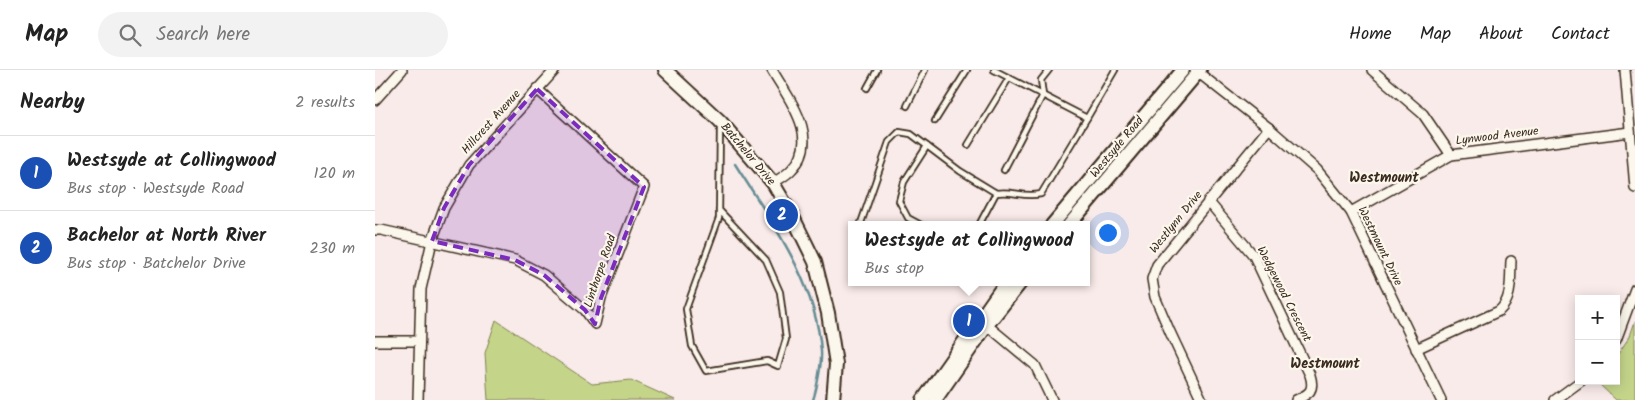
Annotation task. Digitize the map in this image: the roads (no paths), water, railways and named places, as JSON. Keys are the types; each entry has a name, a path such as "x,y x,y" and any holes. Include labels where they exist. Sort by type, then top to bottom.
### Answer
{"main road":[{"name":"Batchelor Drive","path":"665,70 720,121 773,183 792,215 815,262 828,313 836,364 833,400"},
{"name":"Westsyde Road","path":"1055,221 1183,70"},
{"name":"Westsyde Road","path":"1072,221 1197,71"},
{"path":"935,400 1004,286"},
{"path":"923,400 983,322 1017,286"}],"street":[{"path":"375,100 402,70"},
{"name":"Hillcrest Avenue","path":"418,400 421,289 432,241 444,208 469,165 555,70"},
{"path":"772,70 800,118 804,138 801,156 797,163 773,183"},
{"path":"1372,70 1423,114 1451,155"},
{"path":"1625,70 1635,188"},
{"name":"Westmount Drive","path":"1197,71 1269,128 1317,170 1351,212 1441,400"},
{"name":"Linthorpe Road","path":"375,230 515,260 544,275 585,310 595,324 601,298 644,187 537,89"},
{"name":"Westlynn Drive","path":"1202,400 1155,298 1152,279 1157,265 1269,128"},
{"name":"Lynwood Avenue","path":"1351,212 1451,155 1630,132"},
{"name":"Wedgewood Crescent","path":"1209,201 1254,256 1310,375 1312,387 1310,392 1296,400"},
{"path":"1416,348 1499,311 1505,306 1508,298 1511,260"},
{"path":"1620,329 1635,289"},
{"path":"983,322 1035,365 1052,400"},
{"path":"375,342 419,342"},
{"path":"1555,400 1576,385"}],"lane":[{"path":"867,88 877,70"},
{"path":"907,106 925,70"},
{"path":"935,122 967,70"},
{"path":"994,70 1087,118"},
{"path":"1004,170 1043,95 1041,80 1049,70"},
{"path":"862,221 889,142 899,132 911,134 960,171 996,193 1003,192 1030,197 1041,194 1115,70"},
{"path":"968,145 1009,78"},
{"path":"719,210 766,260 780,292 786,339 778,366 767,361 707,371 692,346 686,309 719,218 719,210 720,121"},
{"path":"914,221 909,218 899,201 904,182 927,146"},
{"path":"981,221 996,193"}],"waterway":[{"path":"735,164 790,253 811,300 821,351 819,375 813,400"}],"place":[{"name":"Bachelor at North River","path":"782,215"},
{"name":"Westsyde at Collingwood","path":"969,321"}],"district":[{"name":"Westmount","path":"1384,178"},
{"name":"Westmount","path":"1325,364"}]}
